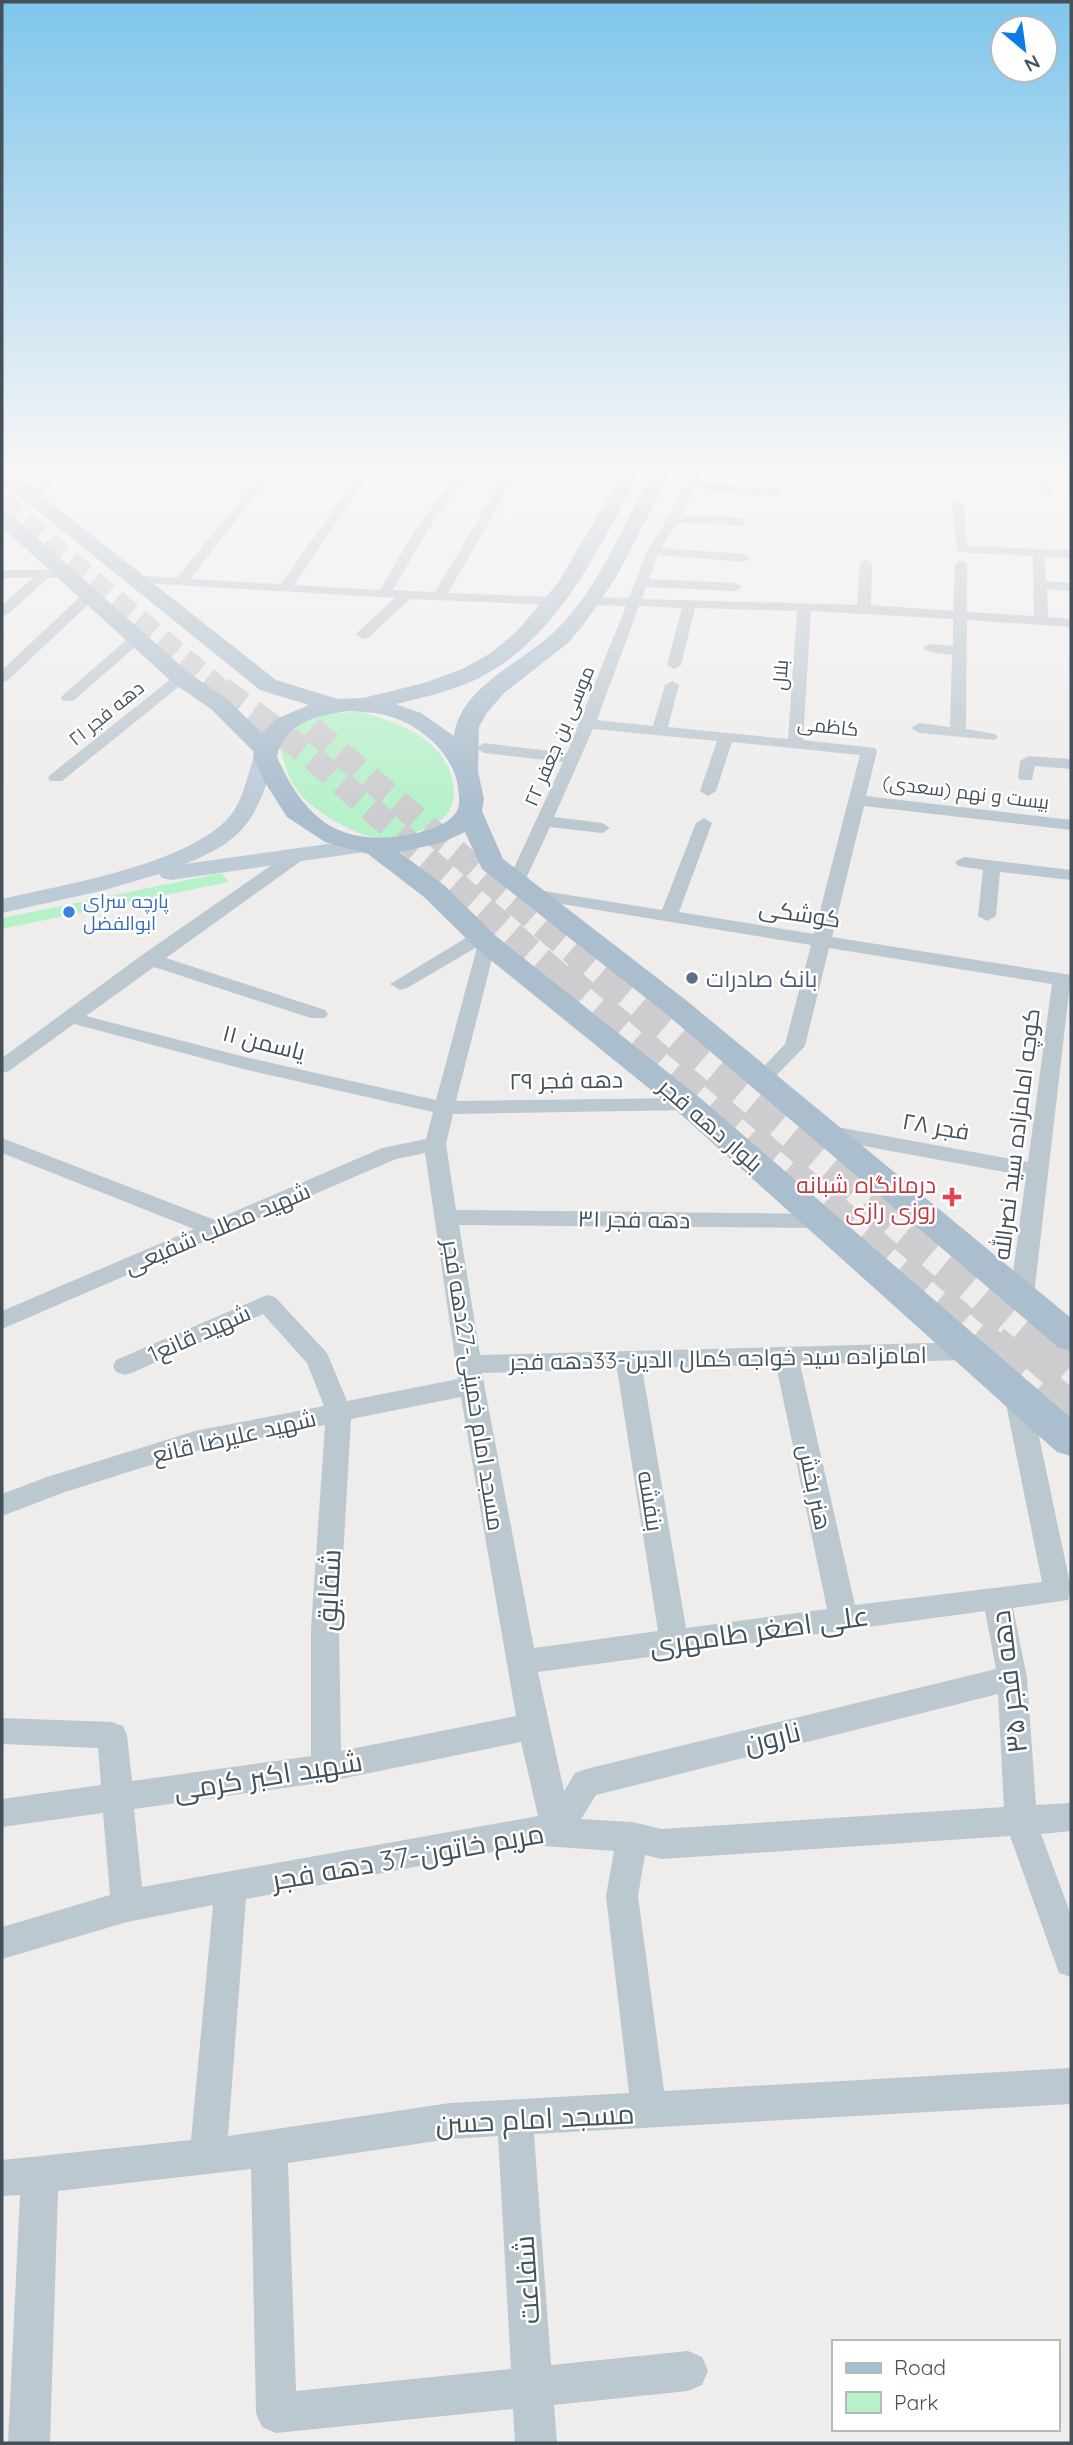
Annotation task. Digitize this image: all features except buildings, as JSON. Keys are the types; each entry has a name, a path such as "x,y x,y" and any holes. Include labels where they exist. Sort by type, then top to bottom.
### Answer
{"main road":[{"path":"67,583 88,597 181,678 219,704 265,753 291,807 326,830 368,846"},
{"path":"136,583 268,685 273,692 268,700 253,705 235,707 219,704"},
{"path":"363,705 440,685 468,674 510,650 539,623 566,583"},
{"path":"491,863 470,812 472,795 467,770 467,728 486,699 502,683 560,638 606,583"},
{"path":"268,685 347,690 387,688 468,674"},
{"path":"468,674 467,680 476,685 502,683"},
{"path":"268,685 335,705"},
{"path":"2,906 107,882 184,857 208,845 237,822 251,796 271,737 289,720 310,711 335,705 388,708 413,718 440,737 467,770"},
{"path":"107,882 368,846 400,845 443,834 470,812"},
{"path":"237,822 240,836 247,844 295,857"},
{"name":"بلوار دهه فجر","path":"368,846 434,891 484,940 688,1104 1071,1441"},
{"path":"434,891 426,872 428,864 456,856 491,863 676,1007 1021,1295 1066,1329"}],"street":[{"path":"2,612 43,583"},
{"path":"199,583 555,601"},
{"path":"285,588 288,583"},
{"path":"384,594 390,583"},
{"path":"439,596 447,583"},
{"name":"موسی بن جعفر ۲۲","path":"523,888 544,821 588,724 634,604 639,583"},
{"path":"641,583 735,587"},
{"path":"864,609 865,583"},
{"path":"958,733 960,583"},
{"path":"1041,621 1040,585 1071,587"},
{"path":"363,635 407,595"},
{"path":"2,678 88,597"},
{"path":"590,601 864,609 1071,623"},
{"path":"674,665 689,605"},
{"name":"بلال","path":"795,744 804,608"},
{"path":"68,698 137,638"},
{"path":"930,648 958,651"},
{"name":"دهه فجر ۲۱","path":"56,778 181,678"},
{"path":"659,730 672,685"},
{"name":"کاظمی","path":"588,724 869,751 821,941"},
{"path":"919,728 990,737"},
{"path":"708,791 726,737"},
{"path":"484,748 573,758"},
{"path":"1026,778 1028,761 1071,765"},
{"name":"بیست و نهم (سعدی)","path":"857,800 1071,825"},
{"path":"544,821 602,828"},
{"path":"669,916 704,823"},
{"path":"2,1068 73,1018 149,959 295,857"},
{"path":"964,862 1071,875"},
{"path":"987,916 992,866"},
{"name":"کوشکی","path":"523,888 669,916 1066,981"},
{"path":"400,984 484,940"},
{"name":"مسجد امام خمینی-27دهه فجر","path":"484,940 435,1144 470,1375 521,1662 557,1830"},
{"path":"762,1079 795,1046 821,941"},
{"path":"149,959 318,1014"},
{"name":"کوچه امامزاده سید نصرالله","path":"1021,1295 1066,981"},
{"name":"یاسمن ۱۱","path":"73,1018 247,1064 445,1108"},
{"name":"دهه فجر ۲۹","path":"445,1108 688,1104"},
{"name":"فجر ۲۸","path":"826,1132 1038,1171"},
{"name":"شهید مطلب شفیعی","path":"2,1321 390,1153 435,1144"},
{"path":"2,1145 216,1229"},
{"name":"دهه فجر ۳۱","path":"446,1217 822,1221"},
{"name":"1شهید قانع","path":"125,1366 267,1303 318,1359 339,1412"},
{"name":"امامزاده سید خواجه کمال الدین-33دهه فجر","path":"470,1375 628,1360 969,1351"},
{"name":"هنر بخش","path":"786,1356 844,1619"},
{"name":"بنفشه","path":"628,1360 674,1641"},
{"name":"شهید علیرضا قانع","path":"2,1505 56,1484 195,1441 339,1412 470,1375"},
{"name":"دهه فجر ۳۵","path":"1017,1394 1058,1592 997,1598 1012,1678 1021,1821 1071,1961"},
{"name":"شقایق","path":"326,1768 325,1628 339,1412"},
{"name":"علی اصغر طامهری","path":"521,1662 997,1598"},
{"name":"نارون","path":"557,1830 586,1783 1012,1678"},
{"name":"شهید اکبر کرمی","path":"2,1813 326,1768 533,1726"},
{"path":"2,1731 111,1735 127,1906"},
{"name":"مریم خاتون-37 دهه فجر","path":"2,1944 127,1906 530,1830 632,1837 662,1844 1071,1817"},
{"path":"632,1837 622,1896 649,2111"},
{"path":"208,2157 231,1886"},
{"name":"مسجد امام حسن","path":"2,2178 208,2157 450,2121 1071,2086"},
{"name":"شفاعت","path":"515,2118 536,2443"},
{"path":"269,2148 275,2413 688,2371"},
{"path":"29,2443 40,2174"}],"green space":[{"path":"359,712 391,722 422,737 444,760 451,775 454,796 449,811 441,820 407,834 369,836 333,820 315,808 297,790 287,772 279,746 293,725 330,713"},
{"path":"222,873 228,882 2,929 2,918"}],"tunnel":[{"path":"97,583 224,691"},
{"path":"222,689 305,751 561,977"},
{"path":"311,728 602,977"},
{"path":"559,975 992,1347"},
{"path":"600,975 1034,1347"},
{"path":"990,1345 1071,1415"},
{"path":"1032,1345 1071,1379"}],"place":[{"name":"پارچه سرای ابوالفضل","path":"69,912"},
{"name":"بانک صادرات","path":"692,978"},
{"name":"درمانگاه شبانه روزی رازی","path":"952,1197"}]}
